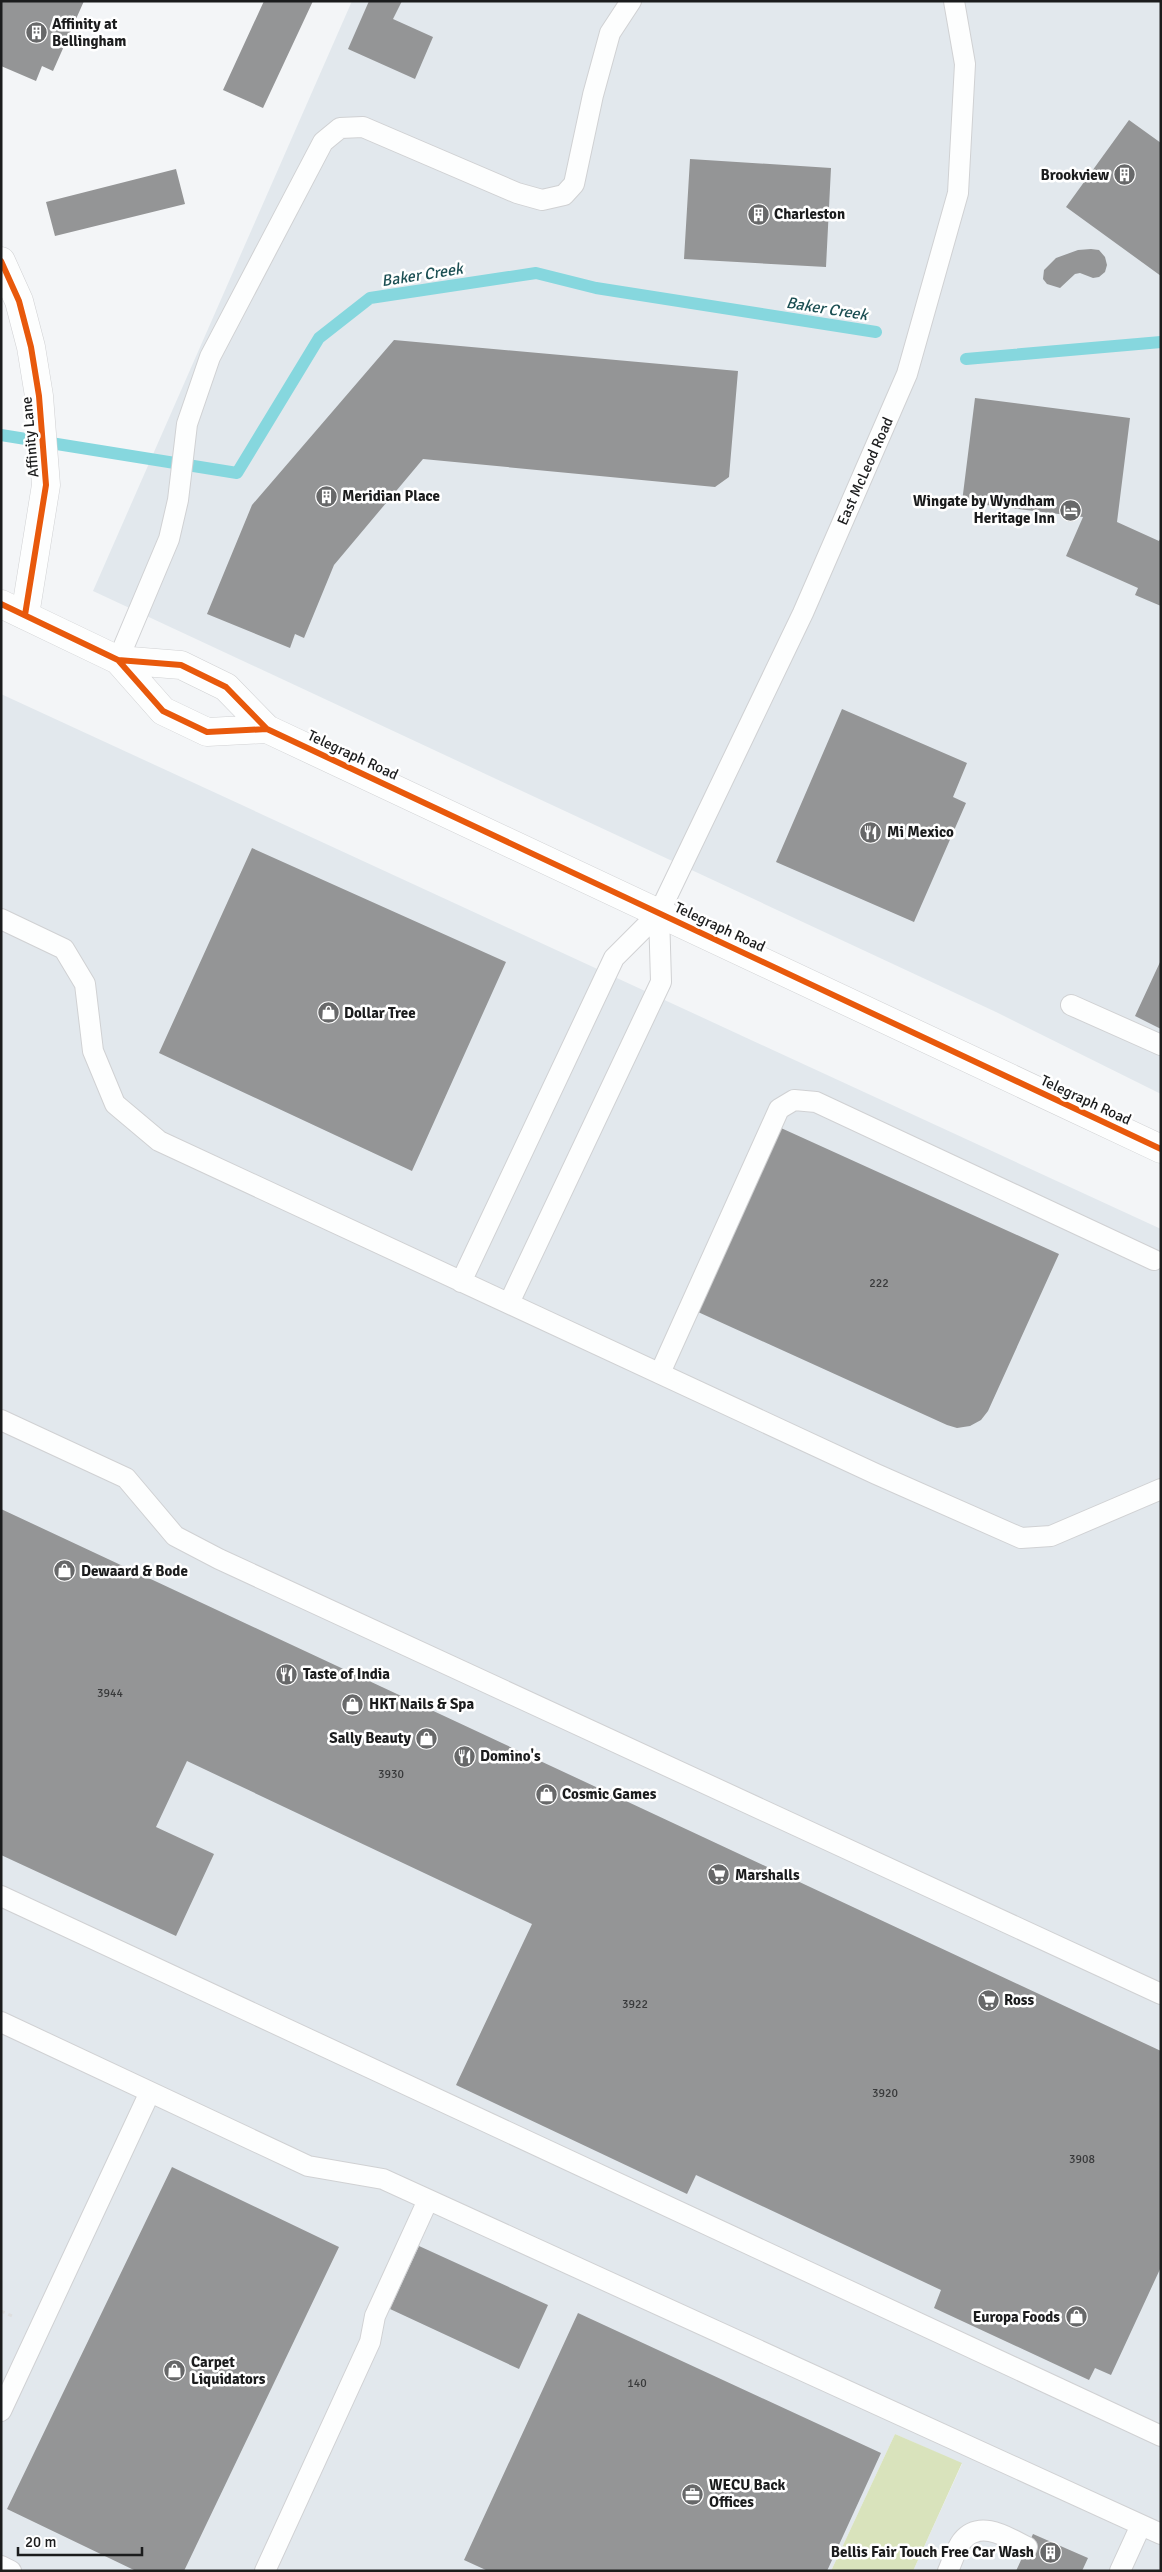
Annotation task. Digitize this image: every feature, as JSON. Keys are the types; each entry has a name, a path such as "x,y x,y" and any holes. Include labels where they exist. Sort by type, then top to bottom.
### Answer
{"street":[{"name":"Affinity Lane","path":"1,261 25,318 40,396 46,485 13,610"},
{"name":"Telegraph Road","path":"13,610 118,660 181,665 188,668 226,686 267,729 1161,1149"},
{"name":"Telegraph Road","path":"118,660 163,711 207,732 267,729"}],"lane":[{"path":"118,660 169,539 178,500 187,424 210,358 323,142 340,128 363,127 517,194 542,200 564,195 574,184 593,95 610,33 632,1"},
{"name":"East McLeod Road","path":"659,913 803,613 907,374 958,193 965,64 954,1"},
{"path":"461,1282 614,958 659,913"},
{"path":"508,1304 662,982 659,913"},
{"path":"1,919 64,948 85,984 93,1051 115,1104 159,1141 970,1517 1021,1538 1051,1536 1161,1489"},
{"path":"1071,1005 1161,1045"},
{"path":"660,1373 779,1109 794,1100 816,1102 1154,1260"},
{"path":"1,1420 126,1478 175,1536 219,1559 1161,1994"},
{"path":"1,1896 1161,2436"},
{"path":"1,2022 308,2166 383,2179 1161,2534"},
{"path":"1,2411 150,2092"},
{"path":"265,2571 370,2342 375,2316 428,2200"},
{"path":"1120,2571 1141,2525"},
{"path":"948,2571 961,2542 974,2531 992,2530 1027,2547"},
{"path":"1,2566 11,2571"}],"shaded area":[{"path":"352,1 1161,1 1161,1094 996,1012 93,591"},
{"path":"1,694 1161,1229 1161,2571 913,2571 962,2464 895,2434 831,2571 1,2571"}],"green space":[{"path":"895,2434 962,2463 913,2571 831,2571"}],"building":[{"name":"Affinity at Bellingham","path":"1,1 84,1 53,71 42,66 36,81 1,66"},
{"path":"264,1 313,1 263,108 223,90"},
{"path":"369,1 402,1 393,19 433,37 415,79 348,49"},
{"name":"Brookview","path":"1129,120 1161,143 1161,276 1066,207"},
{"name":"Charleston","path":"690,159 831,168 826,267 684,259"},
{"path":"176,169 185,204 55,236 46,202"},
{"path":"1078,250 1099,250 1105,257 1107,265 1105,272 1099,277 1093,278 1080,273 1075,274 1060,288 1047,284 1043,279 1044,270 1056,258"},
{"name":"Meridian Place","path":"394,340 738,371 729,477 715,487 423,459 334,565 304,638 295,634 290,648 207,614 252,505"},
{"name":"Wingate by Wyndham Heritage Inn","path":"975,398 1130,418 1117,522 1159,541 1161,537 1161,606 1135,595 1138,588 1066,556 1083,517 962,502"},
{"name":"Mi Mexico","path":"842,709 967,763 953,797 966,803 914,922 776,862"},
{"path":"252,848 506,962 412,1171 159,1053"},
{"path":"1161,960 1161,1029 1135,1016"},
{"path":"781,1128 1059,1254 988,1411 981,1420 970,1426 957,1428 947,1425 698,1312"},
{"path":"1,1509 1161,2051 1161,2267 1111,2375 1095,2368 1089,2380 934,2308 941,2290 696,2175 687,2194 456,2085 532,1924 187,1761 156,1827 214,1854 176,1936 1,1855"},
{"path":"172,2167 339,2247 184,2571 136,2571 7,2509"},
{"path":"419,2246 548,2305 519,2369 390,2309"},
{"path":"578,2313 881,2453 827,2571 488,2571 464,2560"},
{"name":"Bellis Fair Touch Free Car Wash","path":"1033,2534 1088,2558 1082,2571 1016,2571"}],"waterway":[{"name":"Baker Creek","path":"1,435 237,473 319,338 370,298 536,273 596,288 876,332"},
{"name":"Baker Creek","path":"966,359 1161,342"}],"cycle path":[{"path":"1,261 19,301 31,347 39,396 46,485 25,615"},
{"path":"1,604 118,660 181,665 226,687 267,729 1161,1149"},
{"path":"118,660 163,711 207,732 267,729"}],"place":[{"name":"Affinity at Bellingham","path":"36,33"},
{"name":"Brookview","path":"1125,175"},
{"name":"Charleston","path":"758,214"},
{"name":"Meridian Place","path":"326,496"},
{"name":"Wingate by Wyndham Heritage Inn","path":"1071,510"},
{"name":"Mi Mexico","path":"871,832"},
{"name":"Dollar Tree","path":"328,1013"},
{"name":"Dewaard & Bode","path":"65,1571"},
{"name":"Taste of India","path":"287,1674"},
{"name":"HKT Nails & Spa","path":"353,1704"},
{"name":"Sally Beauty","path":"427,1738"},
{"name":"Domino's","path":"464,1756"},
{"name":"Cosmic Games","path":"546,1794"},
{"name":"Marshalls","path":"719,1875"},
{"name":"Ross","path":"988,2000"},
{"name":"Europa Foods","path":"1076,2317"},
{"name":"Carpet Liquidators","path":"175,2371"},
{"name":"WECU Back Offices","path":"693,2494"},
{"name":"Bellis Fair Touch Free Car Wash","path":"1050,2552"}]}
